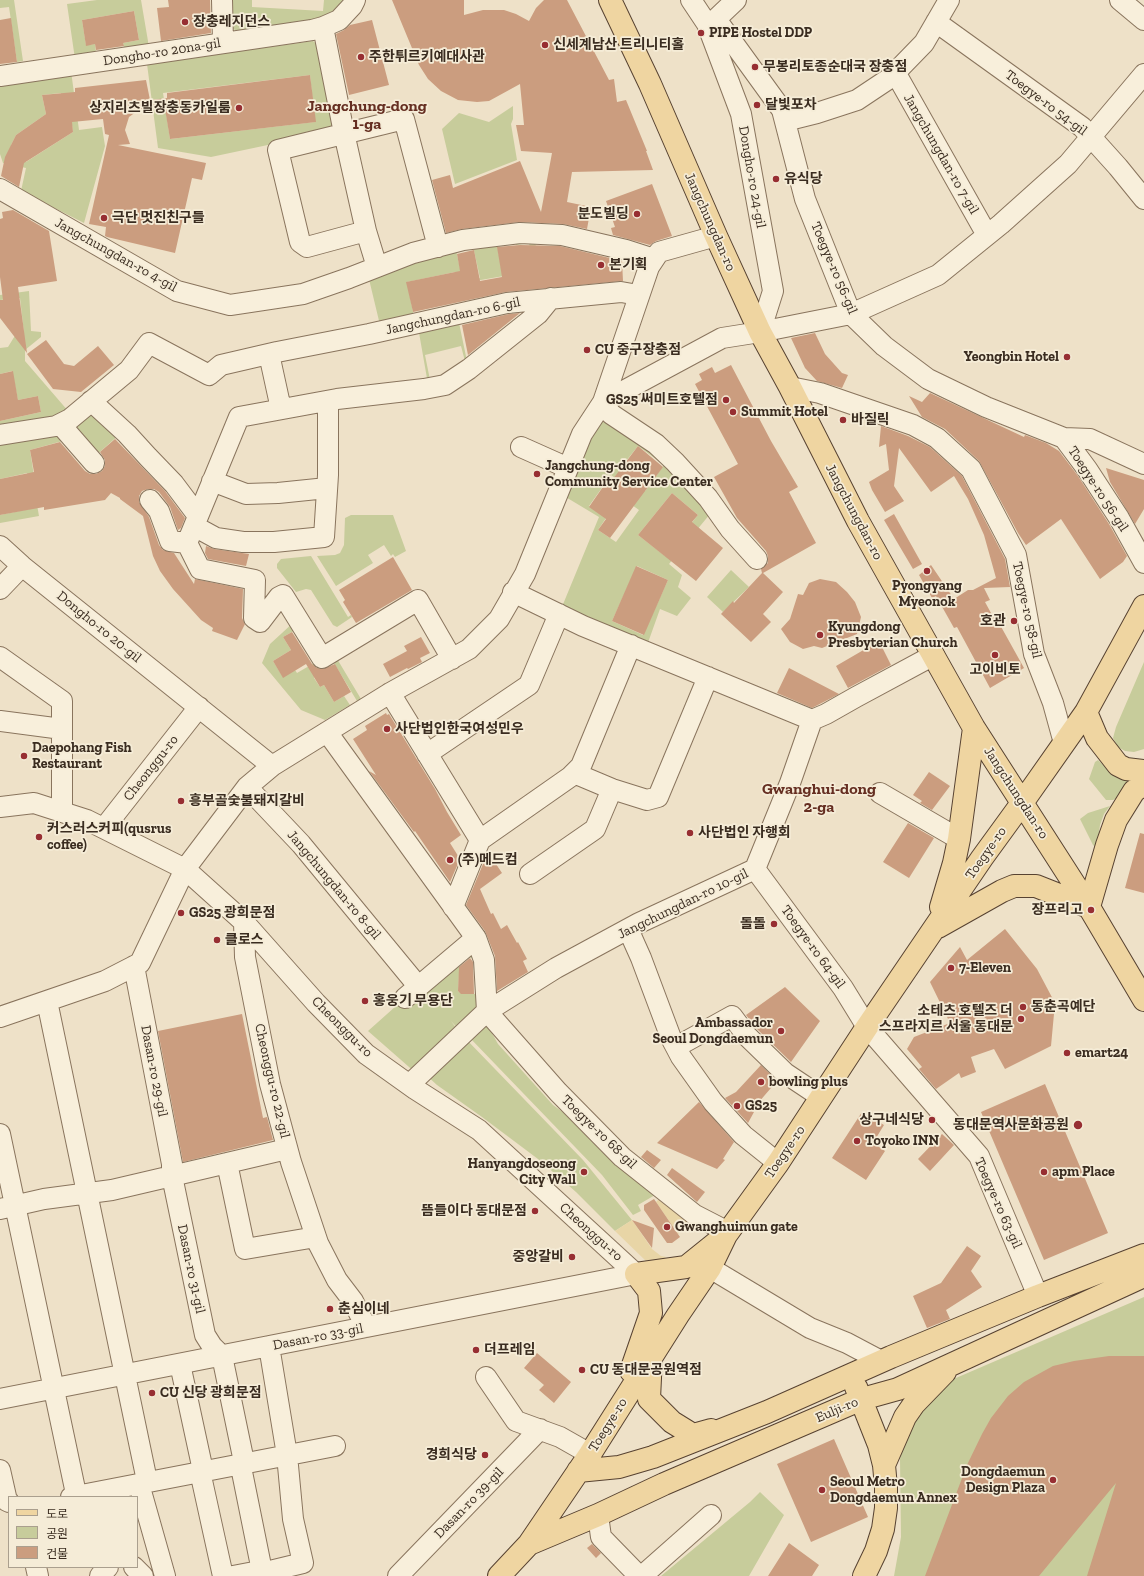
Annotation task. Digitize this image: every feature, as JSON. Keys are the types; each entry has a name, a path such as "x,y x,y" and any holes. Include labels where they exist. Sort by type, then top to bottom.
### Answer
{"main road":[{"name":"Jangchungdan-ro","path":"610,0 650,84 716,236 760,332 790,387 858,521 974,728 1089,906 1144,1000"},
{"name":"Toegye-ro","path":"499,1576 529,1544 584,1463 616,1410 710,1268 727,1234 778,1163 867,1027 982,858 1086,712 1144,606"},
{"path":"1086,712 1097,738 1118,765 1126,769 1144,771"},
{"path":"934,929 954,863 959,839 974,728"},
{"path":"934,929 1002,891 1014,886 1036,886 1089,906 1116,820 1134,791 1144,784"},
{"path":"616,1410 651,1313 649,1291 636,1274 686,1267 727,1234"},
{"name":"Eulji-ro","path":"584,1463 619,1466 653,1457 767,1412 881,1361 1038,1296 1144,1255"},
{"name":"Eulji-ro","path":"529,1544 598,1516 664,1484 862,1399 898,1389 1144,1276"},
{"path":"1119,1287 1144,1280"},
{"path":"651,1356 649,1400 672,1422 693,1435 767,1412"},
{"path":"884,1465 905,1417 914,1404 955,1362"},
{"path":"850,1375 862,1399 879,1445 884,1465 886,1487 886,1508 883,1529 876,1551 864,1576"}],"street":[{"path":"222,0 222,42"},
{"name":"Dongho-ro 24-gil","path":"691,0 711,22 741,114 773,291 760,332"},
{"path":"711,22 736,0"},
{"path":"785,121 817,113 857,100 890,78 924,42 949,0"},
{"path":"1120,0 1144,20"},
{"name":"Dongho-ro 20na-gil","path":"0,76 323,27 338,20 354,3"},
{"name":"Toegye-ro 56-gil","path":"711,22 782,110 805,199 851,314 884,346 928,379 986,407 1064,438 1087,469 1115,512 1144,563"},
{"name":"Toegye-ro 54-gil","path":"936,22 1082,126 1144,199"},
{"path":"323,27 344,133 366,231 377,267"},
{"name":"Jangchungdan-ro 7-gil","path":"895,72 987,235"},
{"path":"603,402 722,338 851,314 938,275 987,235 1068,164 1144,74"},
{"path":"366,231 307,247 300,242 278,150 404,119 438,247"},
{"name":"Jangchungdan-ro 4-gil","path":"0,189 177,290 230,305 303,294 413,253 463,240 520,233 562,235 626,250 654,259"},
{"path":"0,1017 105,981 140,963 185,869 247,787 272,766 390,693 469,649 499,619 513,592 525,574 582,434 603,402 638,295 649,267 659,252 716,236"},
{"name":"Jangchungdan-ro 6-gil","path":"0,435 56,426 70,419 128,370 149,343 209,375 221,365 507,303 621,292 638,295"},
{"path":"150,500 159,511 170,541 193,528 239,417 328,401 445,385 469,369 538,314 551,298"},
{"path":"269,354 281,409"},
{"name":"Toegye-ro 58-gil","path":"790,387 820,393 913,425 937,438 971,469 1016,555 1034,654 1053,702 1064,743"},
{"path":"91,401 127,434 174,484 193,528 200,569 255,580 254,618 260,622 279,597 283,595 322,658 418,600 452,659"},
{"path":"193,528 216,538 243,542 274,542 324,536 329,431 328,401"},
{"path":"603,402 611,414 656,444 675,462 708,498 730,529 757,559"},
{"path":"60,424 94,463"},
{"path":"1064,438 1090,439 1144,464"},
{"path":"522,447 568,468"},
{"path":"212,481 246,494 278,493 327,488"},
{"name":"Dongho-ro 20-gil","path":"0,546 22,566 272,766"},
{"path":"0,589 22,566"},
{"path":"513,592 559,614 631,645 812,720 826,714 934,655"},
{"path":"427,754 529,685 559,614"},
{"path":"453,907 480,840 570,777 581,766 631,645"},
{"path":"0,657 62,700 62,812"},
{"path":"574,773 612,789 647,800 658,797 708,677"},
{"path":"390,693 480,840"},
{"name":"Cheonggu-ro","path":"104,828 198,707"},
{"name":"Jangchungdan-ro 10-gil","path":"410,1084 487,1011 556,968 628,929 755,869 790,783 812,720"},
{"path":"0,721 62,729"},
{"path":"327,732 476,938 484,960 487,1011"},
{"name":"Jangchungdan-ro 8-gil","path":"247,787 301,844 412,992 476,938"},
{"path":"530,874 595,829 612,789"},
{"path":"880,793 959,839"},
{"name":"Cheonggu-ro","path":"0,806 34,803 87,820 185,869 244,922 316,1003 366,1054 479,1130 636,1274"},
{"name":"Toegye-ro 64-gil","path":"755,869 843,988 867,1027"},
{"name":"Cheonggu-ro 22-gil","path":"244,922 247,965 270,1084 287,1149 316,1237 337,1280 353,1302 366,1327"},
{"path":"628,929 641,958 671,1038 681,1057 713,1102 743,1135 778,1163"},
{"name":"Dasan-ro 29-gil","path":"134,966 172,1164 172,1176"},
{"path":"47,1002 146,1476 141,1483"},
{"name":"Toegye-ro 68-gil","path":"487,1011 558,1092 622,1157 695,1215 727,1234"},
{"path":"676,1047 732,1016 747,1036 785,1073 821,1097"},
{"name":"Toegye-ro 63-gil","path":"867,1027 979,1156 1038,1296"},
{"path":"0,1134 7,1208 53,1389 77,1496 110,1493 141,1483 335,1446"},
{"path":"7,1208 44,1200 112,1190 287,1149"},
{"path":"227,1163 245,1249 316,1237"},
{"name":"Dasan-ro 31-gil","path":"172,1176 205,1335 212,1346 222,1356"},
{"path":"710,1268 810,1328 847,1343 881,1361"},
{"name":"Dasan-ro 33-gil","path":"0,1399 636,1274"},
{"path":"233,1576 263,1574 303,1563 292,1520 287,1455 269,1346"},
{"path":"222,1356 243,1457 241,1464 263,1574"},
{"path":"180,1364 202,1466 201,1476 223,1576"},
{"path":"486,1377 516,1420 560,1437 584,1463"},
{"name":"Dasan-ro 39-gil","path":"398,1576 540,1429"},
{"path":"0,1470 8,1501"},
{"path":"141,1483 165,1576"},
{"path":"598,1516 601,1537 641,1576 712,1516"},
{"path":"135,1568 143,1576"}],"green space":[{"path":"0,0 14,0 23,61 17,62 9,7 0,8"},
{"path":"97,0 141,0 149,47 75,59 67,4","holes":["134,11 139,40 123,43 124,48 96,53 95,44 86,45 82,20"]},
{"path":"231,0 252,0 252,7 323,11 324,0 355,0 346,14 242,34 230,27"},
{"path":"313,41 319,46 334,131 211,157 158,148 147,64","holes":["310,75 315,122 170,139 163,93"]},
{"path":"71,71 79,130 102,127 105,146 84,223 21,191 26,168 3,163 0,154 0,81","holes":["61,93 62,104 69,104 73,132 26,162 11,145 16,135 46,114 42,95"]},
{"path":"513,106 513,119 511,124 517,160 455,184 442,129 459,113 489,122"},
{"path":"519,237 535,238 538,270 458,284 455,272 407,282 414,317 380,325 368,275 419,253 451,246","holes":["515,241 516,245 529,243 532,260 520,263 521,269 502,273 497,244","473,246 480,278 463,282 456,250"]},
{"path":"29,291 31,331 41,332 41,337 25,350 25,361 69,412 62,418 0,429 0,421 41,412 38,396 18,400 12,371 0,374 0,348 8,347 16,334 24,333 20,298 0,300 0,295"},
{"path":"458,318 468,366 428,384 418,327","holes":["461,346 466,365 459,370 443,374 443,377 430,380 425,355"]},
{"path":"90,405 120,434 93,458 72,422"},
{"path":"604,416 654,450 710,514 669,564 682,575 678,587 691,598 677,616 660,609 645,651 559,614 599,517 564,496 583,451","holes":["638,446 664,465 645,491 618,471","611,475 639,495 632,505 639,510 616,542 598,530 606,518 589,506","672,493 698,515 665,556 638,535","637,566 668,580 643,635 612,621"]},
{"path":"56,429 66,440 30,450 34,476 32,477 39,516 0,523 0,515 34,508 27,473 0,479 0,438"},
{"path":"351,515 393,515 406,551 395,557 393,554 391,556 384,545 368,555 373,563 336,586 317,556 335,555 340,553 344,545 345,518"},
{"path":"311,556 348,617 351,615 352,617 337,627 333,625 311,590 306,589 296,592 277,568 277,564 281,559"},
{"path":"731,570 749,587 723,612 707,597"},
{"path":"294,622 299,628 283,637 291,650 273,661 283,677 295,670 297,673 333,652 361,699 357,701 331,658 315,667 314,678 320,687 324,685 334,702 344,696 350,705 325,720 301,710 262,663 270,644"},
{"path":"1144,662 1144,749 1134,752 1125,751 1118,747 1113,738 1116,727"},
{"path":"1098,760 1116,777 1138,778 1119,797 1113,800 1106,800 1089,779 1095,762"},
{"path":"1110,806 1104,814 1100,825 1097,848 1093,845 1080,819 1088,813"},
{"path":"474,942 478,957 460,959 458,991 462,994 482,994 484,1010 461,1032 451,1021 460,1033 417,1074 368,1031 405,998"},
{"path":"482,1026 488,1026 498,1044 553,1105 564,1113 602,1152 624,1167 655,1195 638,1205 641,1211 633,1215 602,1175 470,1038"},
{"path":"465,1038 583,1160 632,1220 615,1231 576,1192 538,1159 437,1085 426,1075"},
{"name":"Dongdaemun Design Plaza","path":"1144,1297 1144,1576 894,1576 901,1537 900,1459 906,1428 949,1381"},
{"path":"760,1492 784,1515 749,1576 661,1576 750,1502"}],"sand":[{"path":"660,1198 691,1218 678,1234 656,1202"},
{"path":"632,1220 652,1249 661,1256 666,1257 656,1265 648,1263 615,1231"}],"building":[{"name":"장충레지던스","path":"168,0 210,0 211,33 161,41 157,8 169,7"},
{"path":"392,0 464,0 464,15 483,10 504,10 529,21 536,8 544,0 567,0 609,80 614,79 617,102 626,100 647,151 653,170 572,172 567,202 591,207 587,229 563,224 520,222 462,229 446,233 432,180 450,175 453,188 520,161 541,212 552,153 521,151 516,125 524,125 520,84 489,101 477,102 458,100 441,91 428,79 419,65"},
{"path":"134,11 139,40 123,43 124,46 96,50 95,44 86,46 82,20"},
{"path":"11,18 17,62 0,64 0,20"},
{"name":"주한튀르키예대사관","path":"372,20 389,85 349,95 336,34 350,25"},
{"path":"310,75 316,122 170,139 165,109 140,109 129,117 125,130 130,144 118,145 206,163 202,180 192,178 175,253 107,237 105,236 106,227 89,224 109,135 105,134 103,119 72,122 73,132 24,163 19,187 1,176 5,157 16,135 46,114 42,95 75,92 75,88 146,80 150,100 167,98 167,93"},
{"name":"분도빌딩","path":"652,184 672,236 656,241 650,245 613,235 611,228 615,227 606,201"},
{"path":"13,210 49,231 57,281 18,287 27,353 0,318 0,300 3,300 0,277 0,219 3,218 2,212"},
{"path":"520,245 560,246 622,261 623,281 506,292 413,312 406,282 460,271 457,254 474,250 480,281 502,277 497,247"},
{"path":"520,313 468,355 462,325 509,314"},
{"path":"815,333 825,354 842,373 848,375 842,388 817,381 805,368 791,338"},
{"path":"46,340 64,364 74,366 98,346 114,365 81,392 53,389 27,354"},
{"path":"731,365 771,441 798,487 789,492 816,543 763,573 783,592 763,614 771,622 751,642 721,614 733,601 734,603 762,573 761,569 768,563 768,556 766,551 737,518 714,477 738,464 695,384 702,380 699,374 712,367 715,373"},
{"path":"13,371 18,400 38,396 41,412 0,421 0,374"},
{"path":"930,393 1024,437 1025,435 1046,443 1059,451 1078,476 1109,524 1127,556 1123,562 1100,579 1061,519 1026,545 979,461 945,429 922,417 909,396 922,402"},
{"path":"881,426 908,436 930,447 962,476 1005,559 1010,587 984,588 990,600 985,602 997,624 999,623 1024,668 990,688 957,627 954,628 936,596 932,598 919,575 931,565 954,599 968,590 973,590 996,578 984,535 968,499 954,476 931,492 899,448 894,486 904,501 885,512 869,482 889,470 886,444 879,447"},
{"path":"115,439 165,491 185,518 181,528 178,530 170,507 159,492 154,489 142,491 139,496 139,502 149,517 159,545 163,550 174,553 194,584 195,579 243,589 242,618 245,624 237,640 212,631 213,628 201,620 173,589 160,571 153,556 143,516 111,493 105,500 44,510 44,507 0,515 0,479 34,472 30,450 60,442 85,471 90,474 96,474 102,471 105,466 105,460 100,452"},
{"path":"638,446 663,467 610,538 598,530 606,519 589,507 607,481 616,487 613,479"},
{"path":"1106,468 1144,480 1144,509 1135,524 1110,482"},
{"path":"672,493 698,515 692,522 723,548 696,581 638,535"},
{"path":"894,514 922,564 913,569 884,520"},
{"path":"206,546 214,549 249,554 246,566 208,559 205,553"},
{"path":"393,557 412,590 356,623 343,602 345,600 339,590"},
{"path":"636,566 668,580 644,635 612,621"},
{"path":"820,579 836,582 855,602 861,617 857,634 822,648 814,646 803,649 790,642 781,629 790,619 798,594 803,595 809,583"},
{"path":"292,632 312,664 317,668 323,669 335,664 351,692 334,702 324,685 320,687 306,664 283,678 273,661 291,650 283,637"},
{"path":"421,637 430,653 420,658 422,662 390,677 383,664 407,651 404,646"},
{"path":"879,641 891,665 848,688 836,666"},
{"path":"789,668 839,694 812,708 777,693"},
{"path":"386,713 387,715 389,714 461,835 450,843 460,859 450,882 415,831 414,832 369,771 376,775 353,739 367,730 365,726"},
{"path":"929,772 950,786 932,810 920,803 922,801 913,795"},
{"path":"908,823 934,838 909,878 883,862"},
{"path":"1140,833 1144,834 1144,893 1125,888"},
{"path":"488,852 502,873 480,889 491,914 493,913 501,929 507,925 517,943 518,942 527,959 523,961 528,972 497,991 495,956 485,931 466,905"},
{"path":"1005,929 1037,969 1055,1003 1051,1046 1005,1069 994,1049 971,1057 976,1072 961,1078 959,1073 936,1089 919,1069 922,1067 907,1049 914,1037 950,1023 930,982 960,947 967,960"},
{"path":"470,958 473,962 474,994 461,994 458,991 459,967"},
{"name":"Ambassador Seoul Dongdaemun","path":"785,987 820,1021 791,1062 756,1028 746,1015"},
{"path":"242,1014 263,1118 267,1117 273,1140 183,1162 158,1031"},
{"path":"761,1065 777,1081 752,1110 754,1112 748,1123 725,1098 736,1092"},
{"name":"apm Place","path":"1045,1084 1108,1233 1044,1260 981,1112"},
{"path":"699,1102 734,1142 723,1159 725,1160 717,1169 657,1143"},
{"path":"862,1112 884,1125 873,1143 885,1151 866,1180 832,1158"},
{"path":"942,1134 954,1145 930,1171 918,1159"},
{"path":"647,1150 661,1160 654,1168 641,1157"},
{"path":"672,1168 705,1192 697,1202 667,1175"},
{"name":"Gwanghuimun gate","path":"654,1199 680,1237 672,1243 667,1243 644,1210 644,1205"},
{"path":"632,1220 654,1228 652,1248"},
{"path":"967,1246 981,1256 971,1271 982,1287 946,1310 950,1319 927,1328 913,1296 941,1283"},
{"path":"537,1353 571,1382 554,1403 539,1390 544,1385 524,1368"},
{"name":"Dongdaemun Design Plaza","path":"1109,1356 1144,1356 1144,1576 1087,1576 1116,1483 1039,1576 925,1576 967,1465 991,1418 1008,1396 1024,1382 1053,1366 1074,1361"},
{"name":"Seoul Metro Dongdaemun Annex","path":"834,1439 868,1517 811,1542 777,1464"},
{"path":"789,1543 819,1565 812,1576 768,1576"},
{"path":"592,1544 601,1553 596,1558 587,1548"}],"place":[{"name":"장충레지던스","path":"185,22"},
{"name":"PIPE Hostel DDP","path":"701,33"},
{"name":"신세계남산 트리니티홀","path":"545,45"},
{"name":"주한튀르키예대사관","path":"361,57"},
{"name":"무봉리토종순대국 장충점","path":"755,67"},
{"name":"달빛포차","path":"757,105"},
{"name":"상지리츠빌장충동카일룸","path":"239,108"},
{"name":"유식당","path":"776,179"},
{"name":"분도빌딩","path":"637,214"},
{"name":"극단 멋진친구들","path":"104,218"},
{"name":"본기획","path":"601,265"},
{"name":"CU 중구장충점","path":"587,350"},
{"name":"Yeongbin Hotel","path":"1067,357"},
{"name":"GS25 써미트호텔점","path":"726,400"},
{"name":"Summit Hotel","path":"733,412"},
{"name":"바질릭","path":"843,420"},
{"name":"Jangchung-dong Community Service Center","path":"537,474"},
{"name":"Pyongyang Myeonok","path":"927,571"},
{"name":"호관","path":"1014,621"},
{"name":"Kyungdong Presbyterian Church","path":"820,635"},
{"name":"고이비토","path":"995,655"},
{"name":"사단법인한국여성민우","path":"387,729"},
{"name":"Daepohang Fish Restaurant","path":"24,756"},
{"name":"흥부골숯불돼지갈비","path":"181,801"},
{"name":"사단법인 자행회","path":"690,833"},
{"name":"커스러스커피(qusrus coffee)","path":"39,837"},
{"name":"(주)메드컴","path":"450,860"},
{"name":"장프리고","path":"1091,910"},
{"name":"GS25 광희문점","path":"181,913"},
{"name":"돌돌","path":"774,924"},
{"name":"클로스","path":"217,940"},
{"name":"7-Eleven","path":"951,968"},
{"name":"홍웅기 무용단","path":"365,1001"},
{"name":"동춘곡예단","path":"1023,1007"},
{"name":"소테츠 호텔즈 더 스프라지르 서울 동대문","path":"1021,1019"},
{"name":"Ambassador Seoul Dongdaemun","path":"781,1031"},
{"name":"emart24","path":"1067,1053"},
{"name":"bowling plus","path":"761,1082"},
{"name":"GS25","path":"737,1106"},
{"name":"상구네식당","path":"932,1120"},
{"name":"동대문역사문화공원","path":"1078,1125"},
{"name":"Toyoko INN","path":"857,1141"},
{"name":"Hanyangdoseong City Wall","path":"584,1172"},
{"name":"apm Place","path":"1044,1172"},
{"name":"뜸들이다 동대문점","path":"535,1211"},
{"name":"Gwanghuimun gate","path":"667,1227"},
{"name":"중앙갈비","path":"572,1257"},
{"name":"춘심이네","path":"330,1309"},
{"name":"더프레임","path":"476,1350"},
{"name":"CU 동대문공원역점","path":"582,1370"},
{"name":"CU 신당 광희문점","path":"152,1393"},
{"name":"경희식당","path":"485,1455"},
{"name":"Dongdaemun Design Plaza","path":"1053,1480"},
{"name":"Seoul Metro Dongdaemun Annex","path":"822,1490"}],"district":[{"name":"Jangchung-dong 1-ga","path":"367,115"},
{"name":"Gwanghui-dong 2-ga","path":"819,798"}]}
